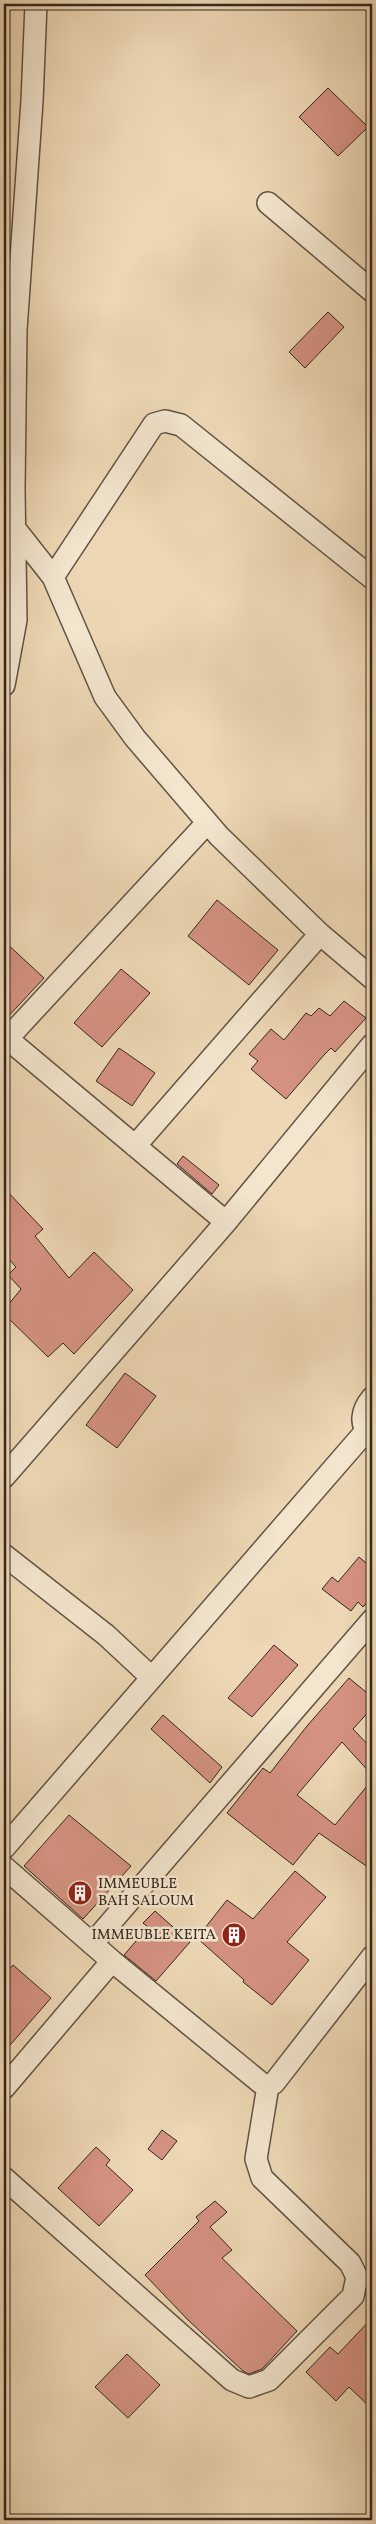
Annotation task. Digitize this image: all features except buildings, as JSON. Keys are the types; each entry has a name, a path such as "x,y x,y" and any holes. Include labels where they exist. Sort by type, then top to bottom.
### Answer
{"street":[{"path":"4,685 16,620 14,489 16,330 32,100 36,4"},
{"path":"268,203 372,291"},
{"path":"53,577 154,424 165,420 181,425 372,578"},
{"path":"16,530 53,577 105,697 134,738 207,823 320,934 372,978"},
{"path":"207,823 5,1038 226,1222"},
{"path":"135,1146 320,934"},
{"path":"4,1477 226,1222 372,1045"},
{"path":"4,1848 150,1676 369,1433 362,1420 364,1408 372,1398"},
{"path":"4,1555 106,1635 150,1676"},
{"path":"92,1944 372,1620"},
{"path":"4,1867 112,1961 261,2083 268,2086 274,2083 372,1957"},
{"path":"4,2088 112,1961"},
{"path":"4,2178 232,2380 249,2387 269,2380 353,2296 357,2278 350,2263 262,2178 256,2159 268,2086"}],"place":[{"name":"IMMEUBLE BAH SALOUM","path":"80,1893"},
{"name":"IMMEUBLE KEITA","path":"234,1935"}]}
